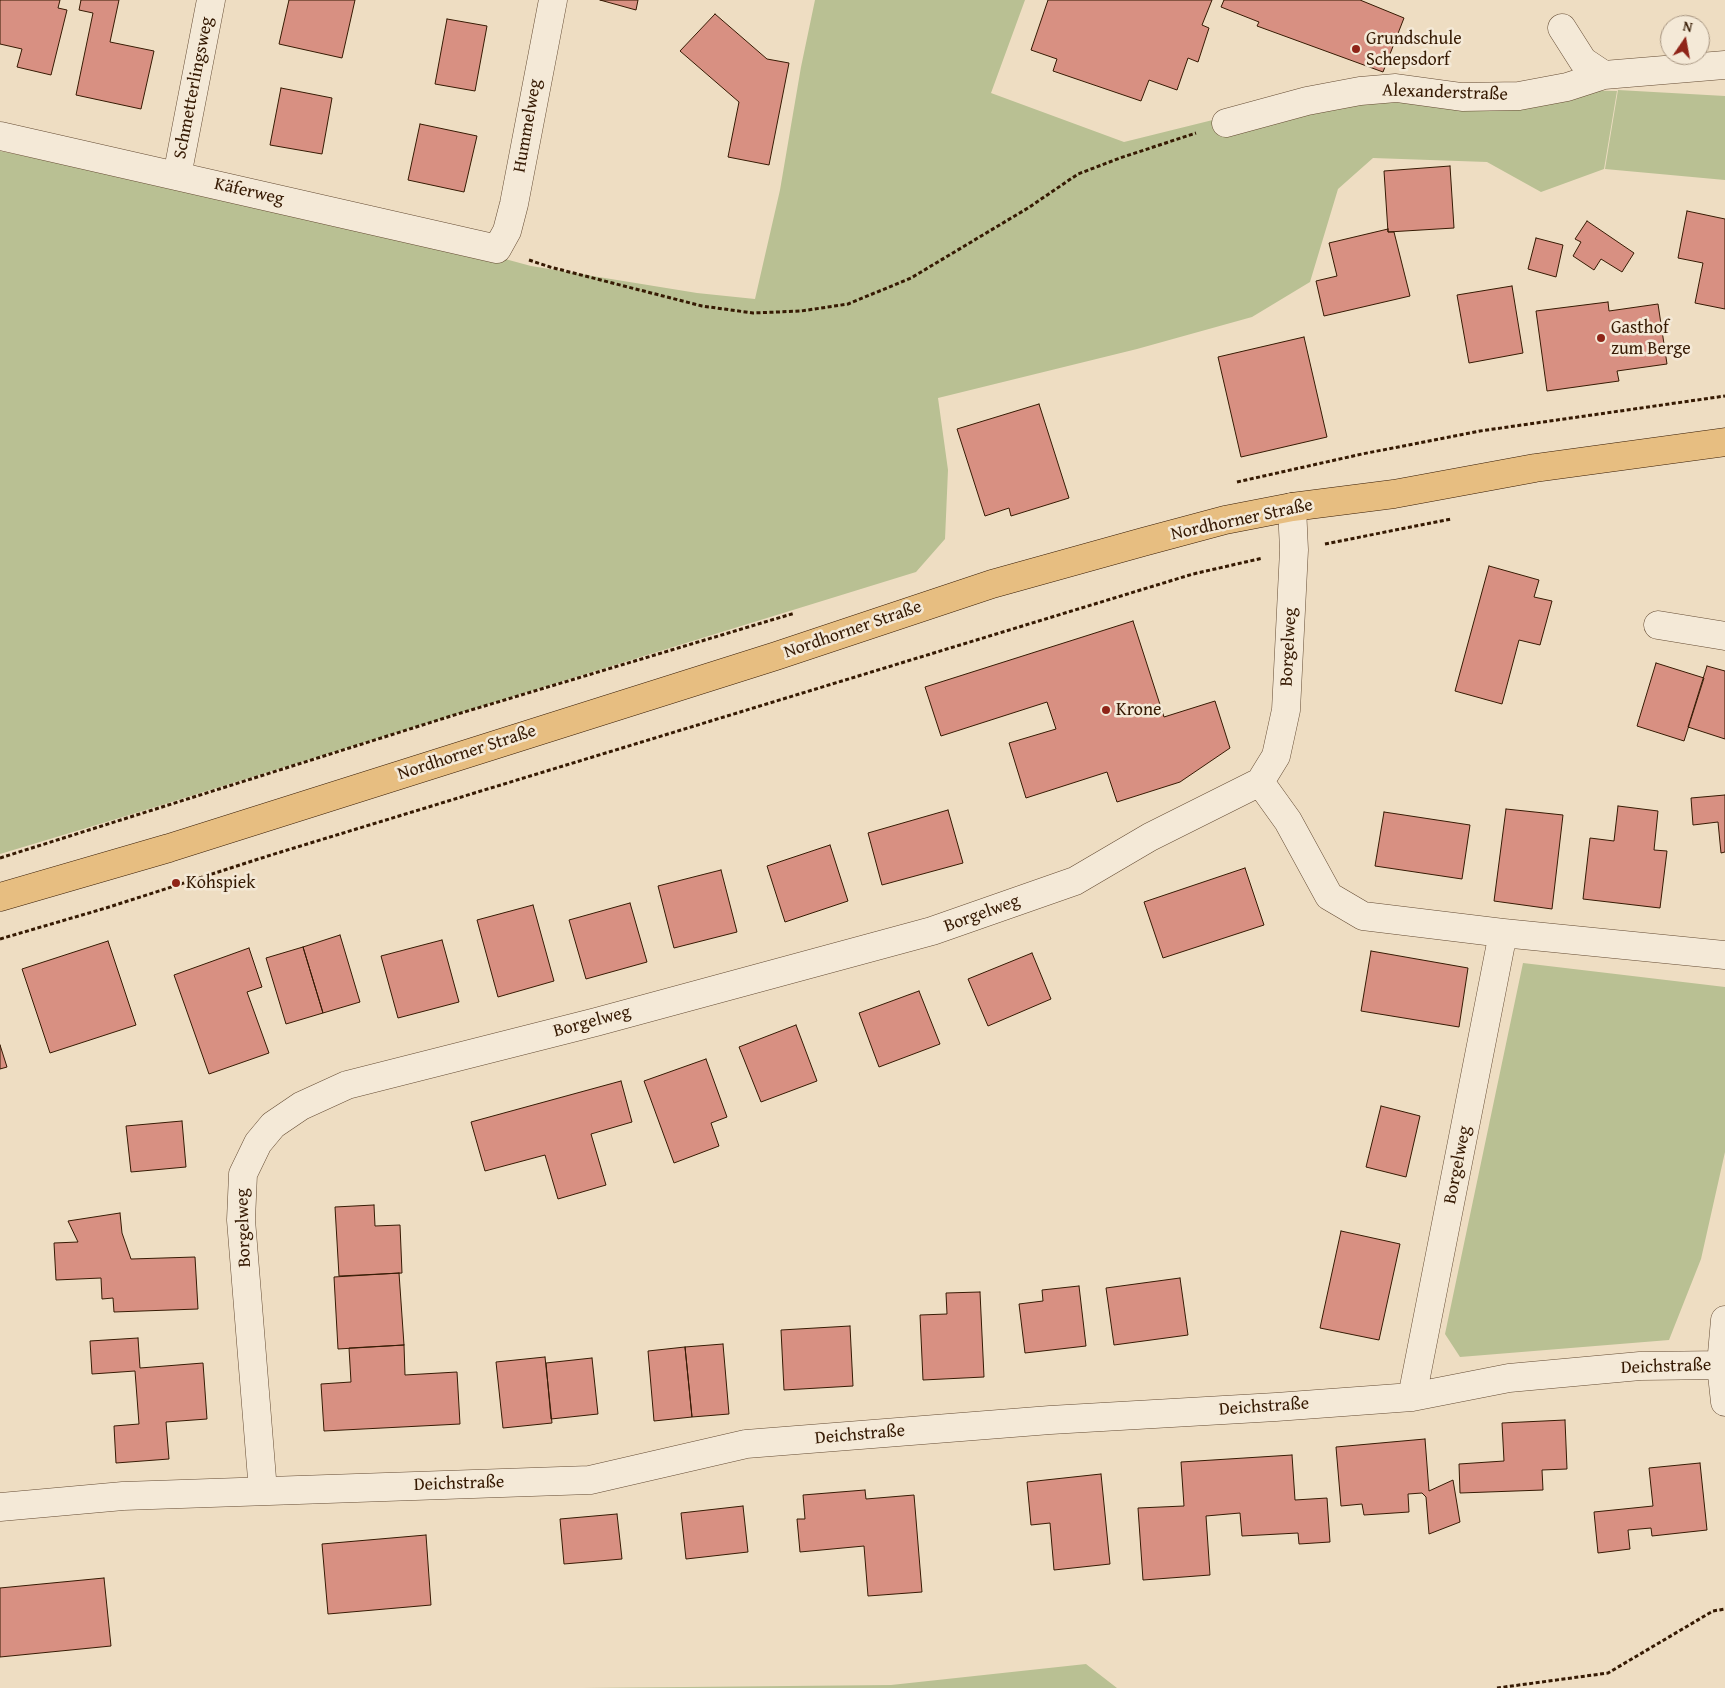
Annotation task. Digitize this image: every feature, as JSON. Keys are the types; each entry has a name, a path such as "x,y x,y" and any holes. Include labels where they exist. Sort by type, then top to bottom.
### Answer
{"main road":[{"name":"Nordhorner Straße","path":"0,897 169,848 767,659 992,584 1225,520 1292,507 1394,494 1536,468 1725,442"}],"street":[{"name":"Schmetterlingsweg","path":"177,176 211,0"},
{"name":"Hummelweg","path":"497,249 508,230 514,204 553,0"},
{"path":"1562,28 1583,61 1604,75"},
{"name":"Alexanderstraße","path":"1226,123 1307,100 1360,91 1396,88 1462,98 1519,96 1567,87 1604,75 1725,65"},
{"name":"Käferweg","path":"0,136 497,249"},
{"name":"Borgelweg","path":"263,1491 241,1220 243,1174 258,1143 273,1125 301,1106 348,1085 596,1022 932,932 1074,880 1150,837 1260,782 1276,756 1286,710 1294,550 1292,507"},
{"path":"1658,625 1725,636"},
{"path":"1260,782 1288,821 1329,896 1363,916 1725,955"},
{"name":"Borgelweg","path":"1412,1396 1503,932"},
{"path":"1725,1320 1723,1365 1725,1402"},
{"name":"Deichstraße","path":"0,1507 122,1496 590,1480 746,1444 1050,1420 1276,1407 1412,1396 1509,1378 1640,1366 1723,1365"}],"path":[{"path":"497,249 550,266 702,306 753,313 801,311 848,304 911,278 1028,208 1078,174 1226,123"},
{"path":"0,939 1193,574 1294,550 1460,517"},
{"path":"1497,1688 1608,1673 1713,1611 1725,1609"}],"green space":[{"path":"815,0 1025,0 991,93 1124,142 1241,113 1411,87 1617,91 1604,169 1541,192 1487,162 1373,158 1338,189 1310,282 1252,317 1137,349 938,398 948,470 945,539 916,572 0,854 0,151 189,189 494,256 531,266 697,293 755,299 780,190 801,67"},
{"path":"1618,90 1725,96 1725,180 1605,169"},
{"path":"1523,963 1725,987 1725,1152 1701,1259 1669,1340 1460,1357 1445,1334"},
{"path":"1086,1664 1117,1688 582,1688 891,1685"}],"building":[{"path":"0,0 60,0 58,8 67,10 51,75 17,67 22,49 0,44"},
{"path":"81,0 119,0 110,42 154,51 141,109 76,95 93,13 79,10"},
{"path":"289,0 355,0 342,58 279,44"},
{"path":"600,0 638,0 636,10"},
{"path":"1048,0 1212,0 1202,25 1209,28 1198,62 1188,58 1177,90 1149,80 1141,101 1053,71 1057,59 1031,50"},
{"name":"Grundschule Schepsdorf","path":"1224,0 1360,0 1404,18 1383,72 1257,26 1259,22 1221,7"},
{"path":"715,14 767,59 789,63 769,165 728,157 739,102 680,51"},
{"path":"447,19 487,26 475,91 435,84"},
{"path":"281,88 332,98 322,154 270,145"},
{"path":"420,124 477,136 464,192 408,180"},
{"path":"1450,166 1454,228 1388,232 1384,171"},
{"path":"1687,211 1725,219 1725,309 1695,303 1703,263 1678,258"},
{"path":"1587,221 1634,253 1622,272 1601,259 1594,270 1573,256 1581,242 1575,239"},
{"path":"1388,229 1388,232 1394,232 1410,296 1324,316 1316,281 1337,276 1329,243"},
{"path":"1536,238 1563,245 1556,277 1528,269"},
{"path":"1512,286 1523,353 1469,363 1457,295"},
{"name":"Gasthof zum Berge","path":"1608,302 1609,311 1658,304 1667,364 1617,371 1619,381 1547,391 1536,311"},
{"path":"1304,337 1327,437 1241,457 1218,357"},
{"path":"1039,404 1069,498 1011,516 1009,508 985,516 957,429"},
{"path":"1489,566 1539,580 1534,597 1552,601 1540,645 1519,640 1502,704 1455,691"},
{"name":"Krone","path":"1133,621 1164,717 1215,701 1230,748 1180,782 1117,802 1107,772 1026,798 1009,743 1056,729 1047,702 941,736 925,687"},
{"path":"1656,663 1704,678 1684,741 1637,726"},
{"path":"1707,666 1725,671 1725,739 1688,727"},
{"path":"1725,795 1725,852 1721,853 1718,822 1693,825 1691,798"},
{"path":"1618,806 1658,811 1654,850 1667,851 1660,908 1583,899 1590,838 1614,841"},
{"path":"1506,809 1563,815 1552,909 1494,901"},
{"path":"948,810 963,863 882,885 868,833"},
{"path":"1384,812 1470,825 1462,879 1375,866"},
{"path":"830,845 848,901 785,922 767,866"},
{"path":"1245,868 1264,925 1163,958 1144,902"},
{"path":"721,870 737,932 674,948 658,886"},
{"path":"630,903 647,962 586,979 569,920"},
{"path":"533,905 554,981 498,997 477,920"},
{"path":"340,935 360,1002 323,1013 303,947"},
{"path":"442,940 459,1002 398,1018 381,956"},
{"path":"108,941 136,1025 50,1053 22,969"},
{"path":"303,947 323,1013 286,1024 266,958"},
{"path":"249,948 262,987 247,992 269,1053 209,1074 174,975"},
{"path":"1371,951 1468,968 1459,1027 1361,1011"},
{"path":"1032,953 1051,999 988,1026 968,979"},
{"path":"919,991 940,1044 879,1067 859,1013"},
{"path":"796,1025 817,1081 761,1102 739,1047"},
{"path":"0,1045 7,1067 0,1069"},
{"path":"706,1059 727,1117 711,1123 719,1146 674,1163 644,1081"},
{"path":"621,1081 632,1122 591,1134 606,1185 558,1199 545,1155 485,1171 471,1122"},
{"path":"1381,1106 1420,1116 1406,1177 1366,1167"},
{"path":"182,1121 186,1167 131,1172 126,1126"},
{"path":"374,1205 375,1226 400,1225 402,1273 339,1276 335,1207"},
{"path":"120,1213 122,1233 131,1259 195,1257 198,1309 114,1312 113,1298 102,1299 101,1278 56,1280 54,1243 78,1242 68,1221"},
{"path":"1341,1231 1400,1244 1379,1340 1320,1328"},
{"path":"399,1273 404,1345 338,1349 334,1277"},
{"path":"1180,1278 1188,1335 1114,1345 1106,1288"},
{"path":"1079,1286 1086,1346 1025,1353 1019,1304 1043,1301 1042,1290"},
{"path":"980,1292 984,1377 923,1380 920,1315 947,1314 946,1293"},
{"path":"850,1326 853,1386 784,1390 781,1330"},
{"path":"138,1338 140,1368 203,1363 207,1419 166,1422 169,1459 116,1463 114,1426 139,1424 135,1371 92,1374 90,1341"},
{"path":"723,1344 729,1414 692,1417 685,1347"},
{"path":"404,1345 405,1375 457,1372 460,1424 324,1431 321,1384 351,1382 349,1348"},
{"path":"685,1347 692,1417 654,1421 648,1351"},
{"path":"545,1357 552,1423 503,1428 496,1362"},
{"path":"592,1358 598,1414 551,1419 546,1363"},
{"path":"1565,1420 1567,1469 1542,1470 1543,1490 1460,1493 1459,1464 1504,1461 1502,1423"},
{"path":"1425,1439 1429,1491 1453,1480 1460,1522 1429,1534 1426,1497 1422,1493 1408,1494 1409,1512 1364,1515 1362,1504 1341,1506 1336,1447"},
{"path":"1292,1455 1295,1500 1327,1498 1330,1542 1299,1544 1298,1533 1242,1536 1240,1513 1206,1516 1210,1575 1143,1580 1138,1508 1184,1506 1181,1462"},
{"path":"1700,1463 1707,1530 1652,1536 1651,1528 1628,1530 1630,1549 1598,1553 1594,1512 1653,1506 1649,1468"},
{"path":"1101,1474 1110,1564 1054,1570 1050,1523 1031,1525 1027,1482"},
{"path":"865,1490 866,1499 914,1495 922,1592 868,1596 864,1546 800,1552 797,1519 805,1519 803,1495"},
{"path":"743,1506 748,1552 686,1559 681,1513"},
{"path":"617,1514 622,1559 564,1564 560,1519"},
{"path":"426,1535 431,1605 328,1614 322,1544"},
{"path":"104,1578 111,1646 0,1657 0,1588"}],"place":[{"name":"Grundschule Schepsdorf","path":"1356,49"},
{"name":"Gasthof zum Berge","path":"1601,338"},
{"name":"Krone","path":"1106,710"},
{"name":"Kohspiek","path":"176,883"}]}
